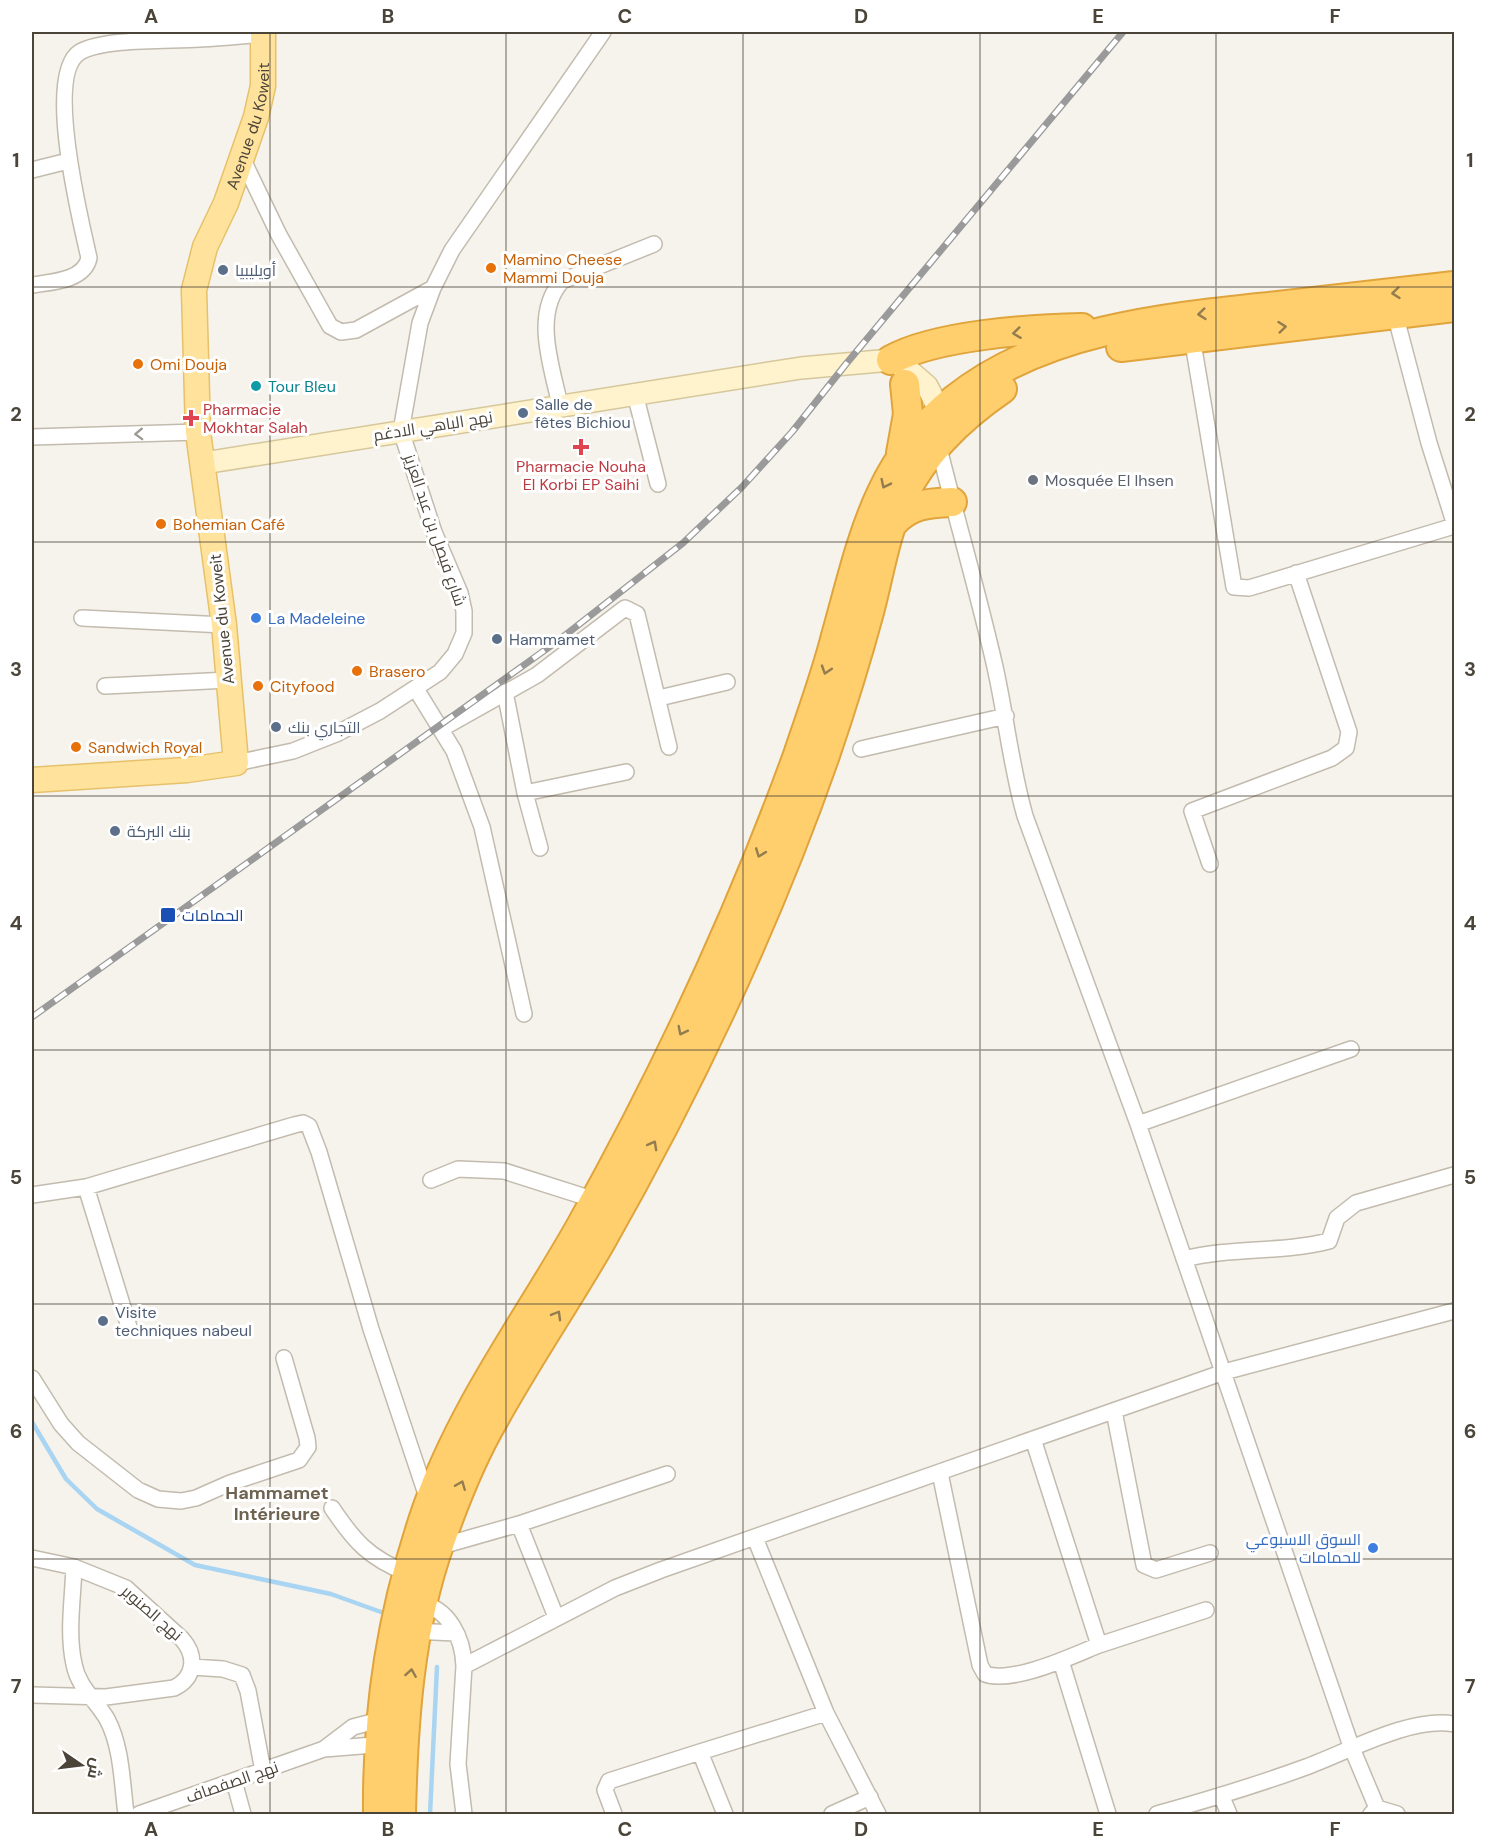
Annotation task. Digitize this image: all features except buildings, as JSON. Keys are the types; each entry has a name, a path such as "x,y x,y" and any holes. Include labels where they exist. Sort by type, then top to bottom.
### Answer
{"highway":[{"path":"409,1616 463,1480 494,1419 600,1242 658,1136 767,904 824,759 846,693 892,524 902,498 971,388 1007,367 1050,349 1117,328 1187,315 1455,286"},
{"path":"900,455 940,435 1009,384 1057,362 1141,343 1455,307"},
{"path":"884,361 906,351 939,342 1052,329 1117,328"},
{"path":"378,1815 409,1616 407,1572 429,1503 471,1409 595,1200 696,1003 742,898 797,755 834,645 874,506 900,455 908,414 905,384"},
{"path":"892,524 901,514 924,503 952,502"},
{"path":"391,1731 401,1815"}],"main road":[{"name":"Avenue du Koweit","path":"236,763 224,625 204,463 198,432 194,290 205,247 226,203 256,117 263,86 263,33"},
{"name":"نهج الباهي الادغم","path":"204,463 801,368 884,361"},
{"path":"884,361 905,384 940,435"},
{"path":"884,361 921,380 940,435"},
{"path":"32,780 187,770 236,763"}],"street":[{"name":"شارع فيصل بن عبد العزيز","path":"236,763 293,751 336,734 416,689 440,672 455,654 464,633 465,611 460,593 434,532 401,431 420,323 433,288 452,249 603,32"},
{"path":"32,285 76,275 88,263 79,207 68,160 65,108 68,71 72,60 80,52 113,38 148,40 263,33"},
{"path":"242,158 279,235 330,326 341,332 356,330 433,288"},
{"path":"32,170 68,160"},
{"path":"560,405 545,336 546,323 556,287 562,281 654,244"},
{"path":"1192,337 1231,583 1234,587 1243,590 1455,524 1395,314"},
{"path":"634,394 658,484"},
{"path":"32,437 198,432"},
{"path":"940,435 952,502 1006,716 1016,785 1025,816 1138,1124 1374,1811 1398,1815"},
{"path":"1210,864 1192,810 1332,758 1342,753 1348,741 1342,711 1296,573"},
{"path":"441,729 566,655 625,608 637,614 669,747"},
{"path":"82,618 224,625"},
{"path":"105,686 229,680"},
{"path":"659,698 727,682"},
{"path":"416,689 462,769 483,827 524,1014"},
{"path":"505,692 525,793 540,848"},
{"path":"861,749 1006,716"},
{"path":"525,793 626,772"},
{"path":"1138,1124 1351,1049"},
{"path":"32,1195 86,1187 294,1125 303,1123 309,1126 319,1152 371,1329 429,1503"},
{"path":"431,1180 458,1169 504,1171 595,1200"},
{"path":"1184,1259 1213,1252 1270,1251 1329,1241 1337,1218 1356,1203 1455,1175"},
{"path":"86,1187 129,1327"},
{"path":"464,1666 615,1588 1224,1372 1455,1311"},
{"path":"32,1378 61,1424 78,1443 138,1490 158,1499 181,1501 299,1460 305,1455 307,1438 284,1358"},
{"path":"1114,1411 1144,1565 1156,1570 1210,1553"},
{"path":"1032,1439 1099,1645"},
{"path":"940,1473 980,1665 985,1674 996,1678 1003,1677 1061,1661 1099,1645 1206,1610"},
{"path":"438,1547 519,1524 668,1474"},
{"path":"332,1508 346,1529 371,1555 407,1572"},
{"path":"519,1524 556,1617"},
{"path":"755,1538 826,1713 878,1815"},
{"name":"نهج الصنوبر","path":"32,1558 74,1567 126,1588 190,1648 192,1667"},
{"path":"74,1567 73,1663 78,1680 106,1718 113,1733 121,1767 126,1815"},
{"path":"409,1616 445,1614 462,1643 464,1666 459,1764 464,1815"},
{"path":"409,1616 456,1633"},
{"path":"1061,1661 1108,1815"},
{"path":"32,1695 90,1697 130,1695 174,1688 184,1683 192,1667 222,1669 242,1675 248,1691 263,1771"},
{"path":"614,1815 605,1790 609,1781 826,1713"},
{"path":"1157,1815 1309,1766 1351,1746 1426,1724 1443,1722 1455,1724"},
{"name":"نهج الصفصاف","path":"324,1749 353,1727 391,1731"},
{"name":"نهج الصفصاف","path":"139,1815 324,1749 391,1731"},
{"path":"700,1752 724,1815"},
{"path":"234,1781 243,1815"},
{"path":"1221,1796 1229,1815"},
{"path":"832,1815 870,1797"}],"waterway":[{"path":"32,1422 66,1479 97,1509 195,1565 331,1594 381,1612"},
{"path":"430,1814 437,1667"}],"railway":[{"path":"32,1017 559,640 683,543 742,487 792,432 1123,32"}],"place":[{"name":"Mamino Cheese Mammi Douja","path":"491,268"},
{"name":"أويليبيا","path":"223,270"},
{"name":"Omi Douja","path":"138,364"},
{"name":"Tour Bleu","path":"256,386"},
{"name":"Salle de fêtes Bichiou","path":"523,413"},
{"name":"Pharmacie Mokhtar Salah","path":"191,418"},
{"name":"Pharmacie Nouha El Korbi EP Saihi","path":"581,447"},
{"name":"Mosquée El Ihsen","path":"1033,480"},
{"name":"Bohemian Café","path":"161,524"},
{"name":"La Madeleine","path":"256,618"},
{"name":"Hammamet","path":"497,639"},
{"name":"Brasero","path":"357,671"},
{"name":"Cityfood","path":"258,686"},
{"name":"التجاري بنك","path":"276,727"},
{"name":"Sandwich Royal","path":"76,747"},
{"name":"بنك البركة","path":"115,831"},
{"name":"الحمامات","path":"168,915"},
{"name":"Visite techniques nabeul","path":"103,1321"},
{"name":"السوق الاسبوعي للحمامات","path":"1373,1548"}],"district":[{"name":"Hammamet Intérieure","path":"277,1503"}]}
